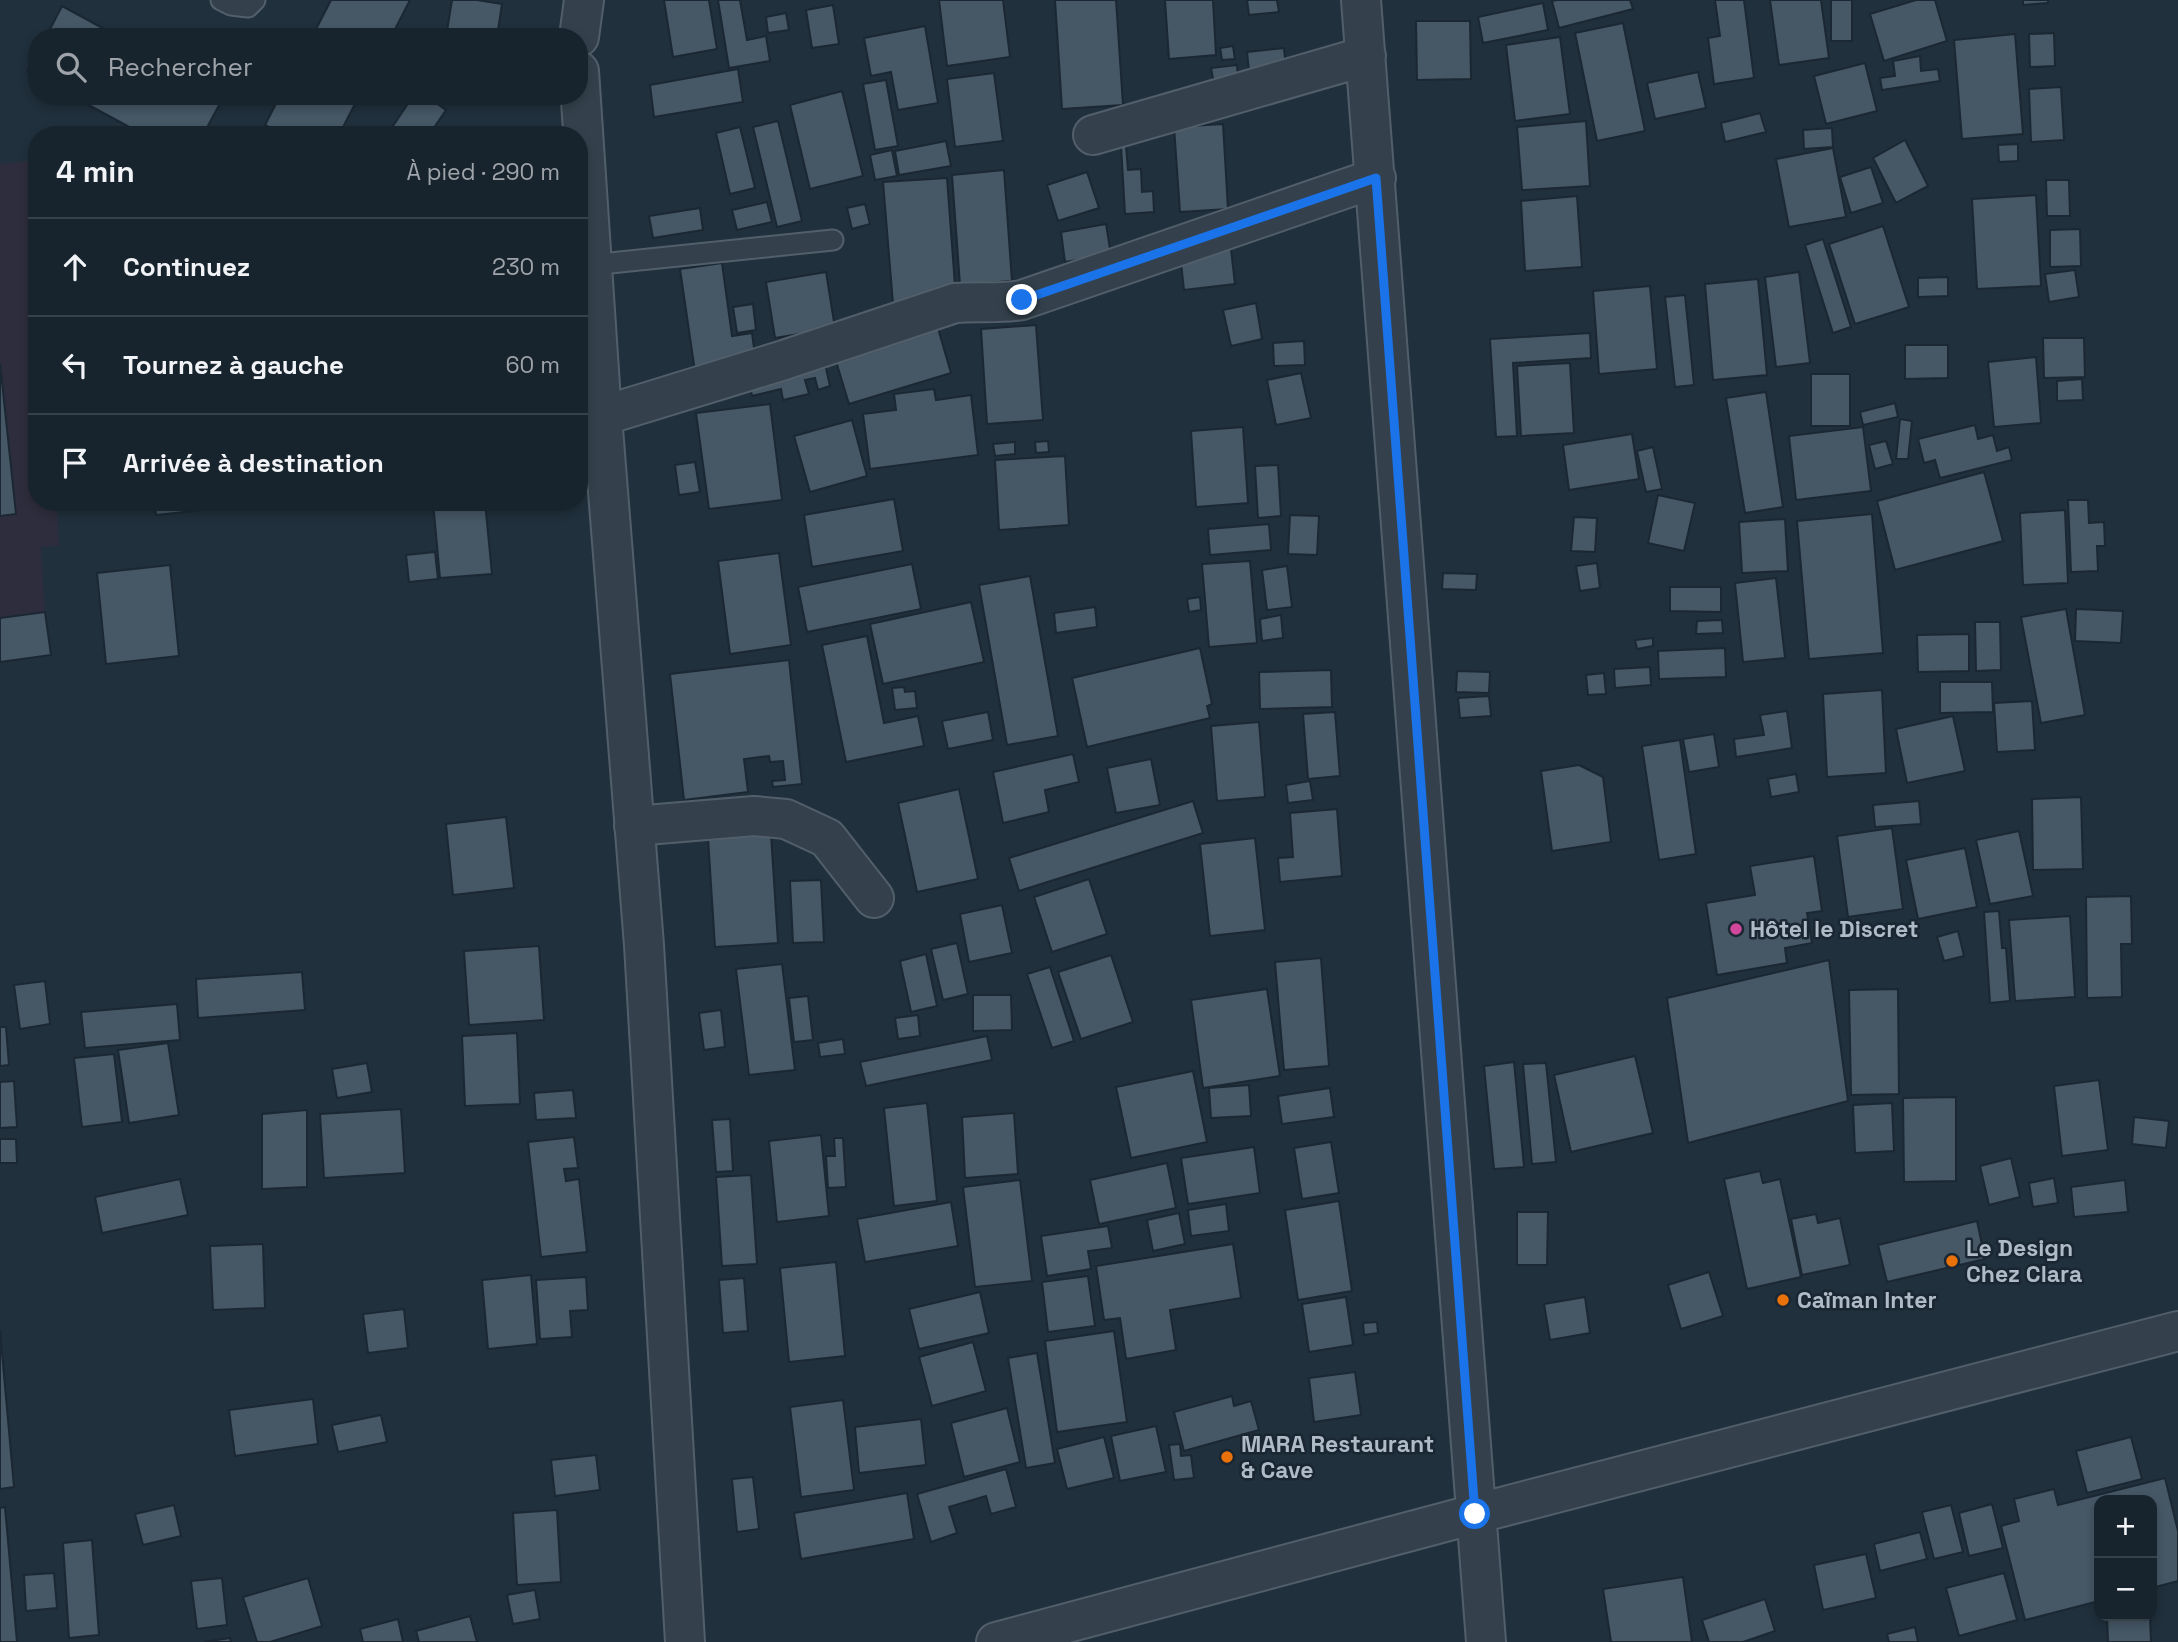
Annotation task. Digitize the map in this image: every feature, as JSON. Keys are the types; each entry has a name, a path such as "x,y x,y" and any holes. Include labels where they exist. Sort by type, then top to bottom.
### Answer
{"street":[{"path":"580,28 584,0"},
{"path":"1361,0 1486,1642"},
{"path":"1093,135 1366,56"},
{"path":"581,105 582,126"},
{"path":"602,416 784,360 955,303 979,300 1002,304 1022,300 1376,178"},
{"path":"588,216 645,973 685,1642"},
{"path":"634,826 754,817 786,819 827,838 874,898"},
{"path":"996,1642 2178,1331"}],"lane":[{"path":"221,0 231,5 248,6 255,0"},
{"path":"591,265 833,240"}],"shaded area":[{"path":"28,161 28,511 57,511 59,546 41,547 51,655 0,662 0,164"}],"building":[{"path":"331,0 410,0 396,28 317,28"},
{"path":"452,0 502,4 498,28 447,28"},
{"path":"664,0 709,0 717,49 673,57"},
{"path":"718,0 740,0 747,40 766,36 770,61 729,68"},
{"path":"939,0 1003,0 1010,57 947,66"},
{"path":"1055,0 1116,0 1123,105 1062,109"},
{"path":"1165,0 1213,0 1216,55 1169,59"},
{"path":"1247,0 1277,0 1279,12 1249,15"},
{"path":"1630,0 1633,9 1559,28 1552,1"},
{"path":"1715,0 1744,0 1754,78 1714,84 1708,38 1720,36"},
{"path":"1770,0 1821,0 1829,58 1779,65"},
{"path":"1831,0 1852,0 1852,41 1831,41"},
{"path":"1916,0 1935,0 1947,41 1884,61 1870,14"},
{"path":"2023,0 2048,0 2048,3 2023,5"},
{"path":"1543,3 1548,30 1483,43 1478,17"},
{"path":"833,5 839,44 812,48 806,10"},
{"path":"62,6 102,28 51,28"},
{"path":"786,13 789,30 768,33 766,17"},
{"path":"1416,21 1470,21 1471,79 1417,80"},
{"path":"1623,23 1645,131 1597,141 1575,33"},
{"path":"925,26 938,103 898,110 891,72 871,76 864,38"},
{"path":"2054,33 2055,66 2030,67 2029,34"},
{"path":"2015,34 2023,134 1962,139 1954,40"},
{"path":"1560,37 1570,114 1515,121 1506,45"},
{"path":"1233,46 1235,59 1222,60 1220,48"},
{"path":"1284,48 1286,68 1249,71 1247,52"},
{"path":"1920,56 1921,71 1938,69 1940,81 1882,90 1880,78 1895,76 1893,61"},
{"path":"1865,63 1877,111 1826,124 1814,76"},
{"path":"1237,65 1238,81 1214,84 1211,68"},
{"path":"738,69 743,102 654,117 650,85"},
{"path":"1698,72 1706,108 1655,119 1647,83"},
{"path":"994,73 1003,141 955,147 947,79"},
{"path":"886,80 898,146 875,150 863,84"},
{"path":"2061,87 2064,140 2031,142 2029,89"},
{"path":"842,91 863,176 810,189 790,105"},
{"path":"89,105 219,105 208,126 127,126"},
{"path":"275,105 354,105 344,126 265,125"},
{"path":"407,105 439,105 446,110 435,126 393,126"},
{"path":"1760,113 1766,132 1725,142 1721,123"},
{"path":"778,121 802,221 777,227 753,127"},
{"path":"1586,121 1590,186 1522,190 1517,127"},
{"path":"1223,124 1228,209 1180,212 1174,127"},
{"path":"740,127 755,188 730,194 716,133"},
{"path":"1832,128 1833,147 1804,149 1803,130"},
{"path":"1905,140 1928,186 1896,203 1873,158"},
{"path":"946,141 951,166 899,175 895,151"},
{"path":"2018,144 2018,161 1999,162 1998,145"},
{"path":"1121,146 1126,146 1128,170 1141,169 1142,192 1153,191 1154,212 1125,214"},
{"path":"1833,148 1846,217 1789,227 1776,159"},
{"path":"892,150 897,176 875,180 870,155"},
{"path":"1871,167 1883,203 1851,213 1840,177"},
{"path":"1004,170 1012,281 960,285 952,175"},
{"path":"1087,172 1099,208 1058,221 1047,185"},
{"path":"947,178 956,299 893,304 883,182"},
{"path":"2046,180 2069,180 2070,216 2047,216"},
{"path":"2036,195 2041,286 1977,289 1972,199"},
{"path":"1577,196 1582,267 1525,271 1521,201"},
{"path":"767,202 772,222 737,230 732,210"},
{"path":"865,204 870,224 852,229 847,208"},
{"path":"700,208 703,230 653,238 649,216"},
{"path":"1106,224 1111,255 1065,262 1061,232"},
{"path":"1883,226 1909,307 1855,324 1829,244"},
{"path":"2080,229 2081,266 2050,267 2050,230"},
{"path":"1823,239 1851,327 1833,333 1805,245"},
{"path":"1231,249 1235,284 1184,290 1180,254"},
{"path":"722,263 732,336 752,333 756,363 695,372 680,269"},
{"path":"2075,270 2079,297 2049,302 2045,274"},
{"path":"826,272 835,328 775,338 766,282"},
{"path":"1799,272 1810,363 1776,367 1765,277"},
{"path":"1948,277 1948,296 1918,297 1918,278"},
{"path":"1758,279 1767,375 1713,380 1705,284"},
{"path":"1650,286 1657,369 1599,374 1593,291"},
{"path":"1685,295 1694,385 1675,387 1665,297"},
{"path":"1256,303 1262,339 1231,346 1223,310"},
{"path":"753,304 756,330 737,333 733,307"},
{"path":"935,318 951,373 849,404 832,348"},
{"path":"1036,325 1043,420 987,424 981,329"},
{"path":"1590,333 1591,358 1513,363 1517,436 1496,437 1490,339"},
{"path":"2043,338 2084,338 2085,377 2044,378"},
{"path":"1304,341 1305,365 1274,366 1273,343"},
{"path":"1905,345 1948,345 1948,378 1905,379"},
{"path":"2036,357 2041,423 1994,427 1988,362"},
{"path":"824,359 830,386 818,390 815,378 805,380 809,394 783,400 781,389 752,396 747,372"},
{"path":"0,363 16,514 0,516"},
{"path":"1570,363 1574,433 1521,436 1517,366"},
{"path":"1301,373 1311,418 1276,425 1267,380"},
{"path":"1811,374 1850,374 1850,426 1811,426"},
{"path":"2082,379 2083,400 2057,401 2057,381"},
{"path":"934,389 936,400 971,395 978,455 870,469 863,414 896,410 894,394"},
{"path":"1766,392 1783,507 1745,513 1726,398"},
{"path":"1895,403 1898,417 1863,425 1860,412"},
{"path":"770,404 782,500 709,509 696,413"},
{"path":"1900,419 1912,421 1908,459 1896,459"},
{"path":"852,420 867,476 810,492 794,436"},
{"path":"1975,425 1978,439 1993,435 1997,451 2009,447 2012,460 1940,478 1935,460 1924,463 1918,439"},
{"path":"1243,427 1248,503 1196,507 1191,431"},
{"path":"1863,427 1871,491 1796,500 1789,436"},
{"path":"1632,434 1639,479 1569,490 1563,445"},
{"path":"1048,441 1049,452 1036,453 1035,442"},
{"path":"1886,441 1893,464 1875,469 1869,445"},
{"path":"1015,442 1015,454 995,456 993,444"},
{"path":"1653,447 1662,489 1646,492 1637,451"},
{"path":"1065,456 1069,525 999,530 995,460"},
{"path":"695,462 700,492 679,495 675,465"},
{"path":"1278,465 1281,516 1258,518 1255,466"},
{"path":"1984,472 2003,541 1895,570 1877,501"},
{"path":"1658,495 1695,503 1684,551 1648,543"},
{"path":"894,499 903,551 812,567 804,515"},
{"path":"2068,500 2088,500 2089,523 2104,522 2105,546 2097,546 2098,571 2071,572"},
{"path":"2065,510 2068,583 2023,585 2020,513"},
{"path":"156,511 194,511 156,515"},
{"path":"434,511 486,511 492,574 440,578"},
{"path":"1872,514 1883,653 1809,659 1797,521"},
{"path":"1290,515 1319,516 1317,555 1288,554"},
{"path":"1574,517 1597,518 1595,552 1571,551"},
{"path":"1785,519 1788,571 1742,573 1739,522"},
{"path":"1269,524 1271,550 1210,555 1208,529"},
{"path":"435,552 438,579 409,582 406,555"},
{"path":"779,553 791,645 730,654 718,561"},
{"path":"1250,561 1257,643 1209,647 1202,564"},
{"path":"1597,563 1600,588 1580,591 1576,566"},
{"path":"912,564 921,609 807,632 798,587"},
{"path":"170,565 179,656 106,664 97,573"},
{"path":"1287,566 1292,607 1267,610 1262,570"},
{"path":"1443,573 1477,574 1476,590 1442,589"},
{"path":"1030,576 1058,736 1007,745 979,585"},
{"path":"1776,578 1785,658 1743,662 1735,583"},
{"path":"1670,587 1721,587 1721,612 1670,611"},
{"path":"1200,597 1201,610 1189,612 1187,599"},
{"path":"971,602 984,662 883,684 870,624"},
{"path":"1095,607 1097,627 1056,633 1054,613"},
{"path":"2066,609 2085,715 2041,723 2021,617"},
{"path":"2076,609 2123,611 2121,643 2075,641"},
{"path":"45,612 51,655 0,662 0,618"},
{"path":"1281,615 1283,638 1262,641 1260,619"},
{"path":"1722,620 1723,633 1696,634 1697,621"},
{"path":"1975,622 2000,622 2001,670 1976,671"},
{"path":"1969,634 1969,671 1918,672 1917,635"},
{"path":"867,636 884,723 918,716 924,746 846,762 822,645"},
{"path":"1653,638 1653,646 1637,649 1635,640"},
{"path":"1200,648 1212,704 1207,706 1210,718 1087,747 1072,678"},
{"path":"1725,648 1726,677 1659,679 1658,651"},
{"path":"789,660 802,784 773,787 772,781 785,780 783,761 770,762 769,756 744,759 748,792 684,800 670,674"},
{"path":"1650,667 1651,685 1615,688 1614,669"},
{"path":"1331,670 1332,707 1260,709 1259,672"},
{"path":"1457,671 1490,672 1489,693 1456,692"},
{"path":"1604,673 1606,694 1588,695 1586,675"},
{"path":"1940,682 1992,682 1993,712 1940,713"},
{"path":"904,687 905,692 915,691 917,708 895,710 892,688"},
{"path":"1882,690 1886,773 1827,777 1823,694"},
{"path":"1489,696 1491,716 1460,718 1458,698"},
{"path":"2032,701 2035,750 1997,752 1994,703"},
{"path":"1787,711 1792,748 1736,757 1734,739 1764,735 1760,715"},
{"path":"988,712 993,740 948,749 942,721"},
{"path":"1335,712 1340,776 1308,779 1303,714"},
{"path":"1953,716 1965,771 1907,783 1896,729"},
{"path":"1259,722 1265,797 1217,801 1211,726"},
{"path":"1714,734 1719,767 1689,772 1683,739"},
{"path":"1680,740 1696,854 1659,860 1642,746"},
{"path":"1073,754 1079,782 1045,790 1049,812 1003,823 993,772"},
{"path":"1151,759 1160,805 1116,813 1107,768"},
{"path":"1579,765 1603,777 1611,842 1552,851 1541,771"},
{"path":"1796,774 1799,792 1771,797 1768,779"},
{"path":"1310,781 1313,800 1288,803 1286,785"},
{"path":"959,789 978,879 917,892 898,803"},
{"path":"2081,797 2083,869 2033,870 2032,799"},
{"path":"1193,801 1203,833 1019,891 1009,858"},
{"path":"1919,801 1921,824 1875,827 1873,805"},
{"path":"1337,809 1342,876 1280,882 1278,858 1293,857 1290,813"},
{"path":"506,817 514,888 453,895 446,824"},
{"path":"1892,828 1903,909 1848,917 1837,836"},
{"path":"2019,831 2033,896 1990,904 1976,840"},
{"path":"771,834 778,943 715,947 708,838"},
{"path":"1255,838 1265,930 1210,936 1200,844"},
{"path":"1965,848 1977,907 1918,919 1906,860"},
{"path":"1814,856 1822,911 1807,913 1812,943 1785,948 1787,963 1717,975 1706,903 1755,895 1750,866"},
{"path":"1089,879 1107,934 1052,952 1034,897"},
{"path":"821,880 824,942 793,943 790,881"},
{"path":"2131,896 2132,944 2121,944 2122,997 2087,998 2086,897"},
{"path":"1002,905 1012,953 969,962 960,914"},
{"path":"1999,911 2002,948 2006,948 2010,1001 1990,1003 1984,912"},
{"path":"2070,916 2075,997 2015,1001 2009,920"},
{"path":"1958,931 1964,956 1944,961 1937,937"},
{"path":"957,943 968,994 943,1000 931,949"},
{"path":"539,946 544,1020 469,1025 464,951"},
{"path":"926,954 937,1006 911,1012 900,961"},
{"path":"1111,955 1133,1022 1081,1039 1058,972"},
{"path":"1321,958 1329,1066 1284,1070 1275,962"},
{"path":"1829,960 1848,1101 1688,1143 1667,998"},
{"path":"782,964 795,1070 749,1075 736,969"},
{"path":"1050,967 1074,1041 1052,1048 1027,974"},
{"path":"302,972 305,1010 198,1018 196,979"},
{"path":"45,981 50,1024 20,1029 14,985"},
{"path":"1267,989 1280,1076 1203,1088 1191,1000"},
{"path":"1898,989 1899,1094 1851,1095 1849,990"},
{"path":"973,995 1011,995 1012,1030 973,1031"},
{"path":"808,996 813,1040 794,1042 789,998"},
{"path":"177,1004 180,1040 85,1048 81,1012"},
{"path":"721,1010 725,1047 704,1050 699,1013"},
{"path":"918,1015 920,1036 898,1039 895,1018"},
{"path":"0,1027 6,1027 9,1065 0,1066"},
{"path":"517,1033 520,1104 465,1106 462,1036"},
{"path":"987,1036 992,1060 866,1086 860,1062"},
{"path":"843,1039 845,1054 820,1057 818,1043"},
{"path":"168,1043 179,1115 129,1123 118,1050"},
{"path":"114,1054 122,1122 82,1127 74,1058"},
{"path":"1635,1056 1653,1133 1571,1152 1554,1075"},
{"path":"1514,1062 1524,1167 1494,1169 1484,1066"},
{"path":"367,1063 372,1092 337,1098 332,1069"},
{"path":"1546,1063 1556,1162 1532,1164 1523,1064"},
{"path":"1193,1071 1207,1142 1131,1158 1116,1087"},
{"path":"2099,1080 2108,1150 2062,1156 2054,1086"},
{"path":"14,1081 17,1127 0,1128 0,1082"},
{"path":"1249,1085 1251,1116 1211,1118 1209,1088"},
{"path":"1330,1088 1334,1117 1282,1124 1278,1096"},
{"path":"573,1090 576,1118 536,1120 534,1093"},
{"path":"1956,1097 1956,1181 1904,1182 1903,1098"},
{"path":"927,1103 937,1201 894,1206 884,1108"},
{"path":"1892,1103 1894,1151 1855,1153 1853,1105"},
{"path":"401,1109 405,1173 324,1178 320,1114"},
{"path":"307,1110 307,1187 262,1189 262,1114"},
{"path":"1014,1113 1018,1174 965,1178 962,1117"},
{"path":"2134,1117 2169,1121 2166,1148 2132,1144"},
{"path":"730,1119 733,1171 716,1172 712,1120"},
{"path":"821,1135 829,1216 777,1222 769,1141"},
{"path":"574,1137 578,1168 564,1169 566,1181 579,1179 587,1252 541,1257 528,1142"},
{"path":"834,1138 843,1138 846,1187 828,1188 826,1156 835,1156"},
{"path":"0,1139 16,1139 17,1163 0,1163"},
{"path":"1331,1142 1339,1193 1302,1199 1294,1148"},
{"path":"1254,1147 1260,1193 1188,1204 1181,1158"},
{"path":"2011,1158 2020,1197 1989,1205 1980,1166"},
{"path":"1167,1163 1176,1208 1099,1224 1090,1180"},
{"path":"1760,1171 1763,1183 1780,1179 1801,1277 1747,1289 1724,1179"},
{"path":"751,1175 757,1264 722,1266 716,1177"},
{"path":"2054,1178 2058,1203 2033,1207 2029,1183"},
{"path":"180,1179 188,1215 102,1233 95,1197"},
{"path":"1020,1180 1032,1281 975,1287 963,1187"},
{"path":"2125,1180 2128,1212 2074,1217 2071,1187"},
{"path":"1339,1201 1352,1291 1298,1300 1285,1210"},
{"path":"951,1202 958,1246 865,1262 857,1219"},
{"path":"1226,1204 1229,1231 1191,1236 1188,1210"},
{"path":"1517,1212 1548,1212 1547,1265 1517,1265"},
{"path":"1179,1213 1185,1244 1153,1251 1147,1220"},
{"path":"1816,1214 1818,1223 1840,1218 1850,1265 1802,1275 1791,1219"},
{"path":"1977,1221 1985,1259 1887,1282 1878,1245"},
{"path":"1108,1226 1112,1248 1088,1251 1091,1269 1047,1276 1041,1236"},
{"path":"263,1244 265,1308 213,1310 210,1246"},
{"path":"1233,1244 1241,1298 1170,1310 1176,1350 1126,1359 1120,1318 1104,1320 1096,1266"},
{"path":"836,1262 845,1356 789,1362 780,1268"},
{"path":"1709,1272 1723,1316 1681,1329 1668,1285"},
{"path":"531,1275 537,1344 488,1349 482,1280"},
{"path":"1088,1276 1095,1326 1048,1332 1042,1282"},
{"path":"586,1277 588,1310 570,1311 572,1337 540,1339 536,1280"},
{"path":"744,1278 748,1331 723,1333 719,1280"},
{"path":"980,1292 989,1333 919,1349 909,1309"},
{"path":"1346,1297 1353,1345 1309,1352 1302,1304"},
{"path":"1585,1297 1590,1333 1550,1340 1544,1304"},
{"path":"404,1309 408,1348 368,1353 363,1314"},
{"path":"1377,1322 1378,1333 1364,1335 1363,1323"},
{"path":"0,1330 14,1487 0,1489"},
{"path":"1114,1331 1127,1422 1057,1432 1045,1341"},
{"path":"973,1342 986,1391 932,1406 919,1357"},
{"path":"1037,1353 1055,1463 1026,1468 1008,1358"},
{"path":"1355,1372 1361,1415 1314,1422 1309,1378"},
{"path":"1232,1396 1234,1406 1251,1401 1259,1430 1184,1451 1174,1412"},
{"path":"313,1399 318,1444 235,1456 229,1410"},
{"path":"843,1400 854,1490 801,1497 790,1407"},
{"path":"1007,1408 1020,1462 964,1477 951,1423"},
{"path":"381,1415 387,1442 338,1452 332,1425"},
{"path":"921,1419 926,1465 859,1473 855,1427"},
{"path":"1156,1426 1166,1472 1120,1481 1111,1436"},
{"path":"1104,1437 1114,1478 1067,1489 1057,1449"},
{"path":"2131,1437 2142,1479 2087,1493 2076,1451"},
{"path":"1180,1444 1181,1456 1191,1455 1194,1478 1174,1480 1169,1445"},
{"path":"596,1455 600,1490 555,1496 551,1460"},
{"path":"1006,1469 1016,1507 991,1514 986,1496 949,1507 957,1533 931,1542 917,1494"},
{"path":"753,1477 759,1529 737,1532 732,1479"},
{"path":"2165,1478 2178,1531 2178,1581 2157,1587 2157,1495 2098,1495"},
{"path":"2054,1489 2058,1505 2094,1496 2094,1602 2025,1620 2001,1526 2019,1521 2014,1499"},
{"path":"907,1493 914,1539 801,1559 794,1513"},
{"path":"1992,1504 2003,1548 1969,1556 1959,1513"},
{"path":"174,1505 181,1536 143,1545 135,1514"},
{"path":"1951,1505 1963,1552 1934,1559 1922,1512"},
{"path":"5,1507 17,1642 0,1642 0,1508"},
{"path":"557,1510 561,1582 517,1585 513,1513"},
{"path":"1920,1532 1927,1559 1880,1571 1874,1544"},
{"path":"92,1540 99,1635 69,1638 63,1543"},
{"path":"1866,1554 1876,1598 1823,1610 1814,1565"},
{"path":"54,1573 57,1608 26,1611 24,1575"},
{"path":"2004,1573 2017,1620 1959,1636 1946,1588"},
{"path":"1683,1577 1692,1642 1611,1642 1603,1589"},
{"path":"222,1578 227,1625 197,1629 191,1581"},
{"path":"308,1578 322,1626 270,1642 257,1642 243,1597"},
{"path":"535,1590 540,1619 513,1624 507,1595"},
{"path":"1765,1599 1775,1631 1743,1642 1709,1642 1702,1620"},
{"path":"470,1616 477,1642 419,1642 416,1631"},
{"path":"398,1619 403,1642 363,1642 360,1629"},
{"path":"2107,1621 2150,1621 2151,1642 2108,1642"},
{"path":"1915,1627 1918,1642 1889,1642 1887,1634"},
{"path":"230,1638 231,1642 204,1642"}],"place":[{"name":"Hôtel le Discret","path":"1736,929"},
{"name":"Le Design Chez Clara","path":"1952,1261"},
{"name":"Caïman Inter","path":"1783,1300"},
{"name":"MARA Restaurant & Cave","path":"1227,1457"}],"route":[{"path":"1022,300 1376,178 1475,1514"}]}
